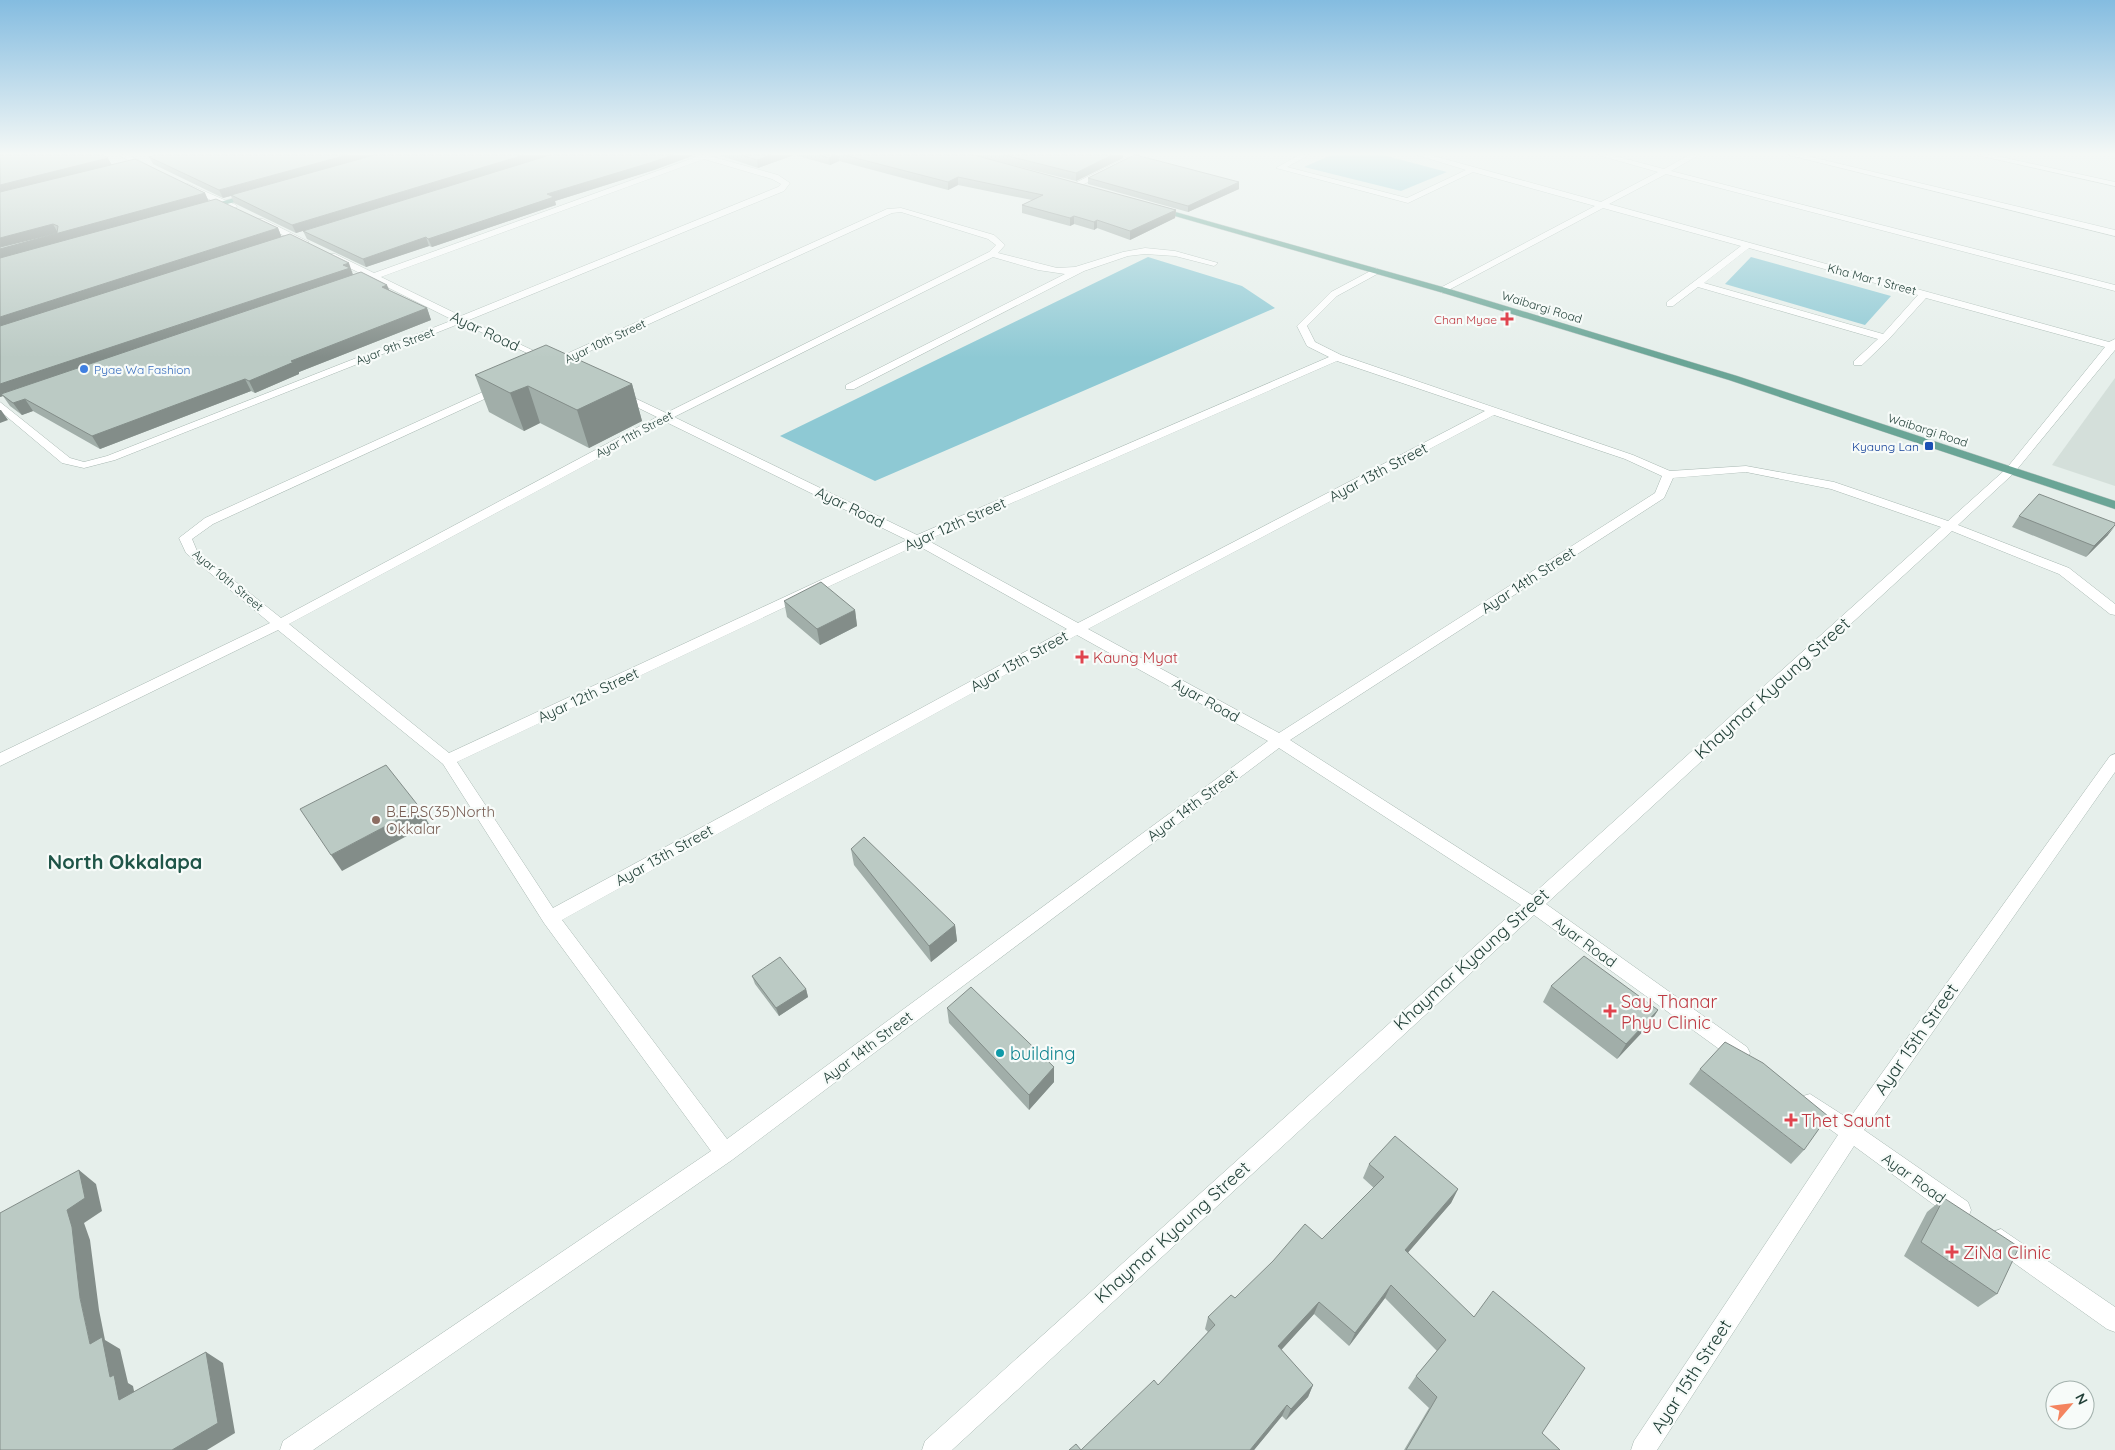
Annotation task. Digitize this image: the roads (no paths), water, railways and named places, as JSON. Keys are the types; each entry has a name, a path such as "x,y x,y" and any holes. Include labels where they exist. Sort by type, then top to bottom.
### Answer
{"main road":[{"name":"Waibargi Road","path":"1205,223 1443,290 1733,378 2115,505"}],"street":[{"name":"Ayar Road","path":"261,223 291,240 374,276 461,320 572,372"},
{"path":"356,282 519,223"},
{"name":"Ayar 9th Street","path":"3,403 66,461 84,465 111,458 461,320 699,223"},
{"name":"Ayar 10th Street","path":"538,371 864,223"},
{"name":"Ayar 10th Street","path":"943,223 991,237 1001,245 992,254"},
{"path":"1443,290 1566,223"},
{"name":"Kha Mar 1 Street","path":"1667,223 2114,345"},
{"path":"1861,223 2115,288"},
{"path":"2072,223 2115,233"},
{"path":"291,240 314,232"},
{"path":"1670,304 1748,245"},
{"path":"850,387 1080,269 1125,254 1145,251 1180,255 1214,264"},
{"path":"992,254 1046,269 1067,271 1080,269"},
{"name":"Ayar 11th Street","path":"0,760 281,624 666,417 992,254"},
{"path":"1376,271 1334,294 1302,326 1311,344 1337,357 1630,457 1668,475 1746,469 1834,486 1950,526 2064,571 2115,611"},
{"path":"1698,284 1885,338"},
{"path":"1858,362 1885,338 1924,294"},
{"name":"Khaymar Kyaung Street","path":"934,1450 2010,471 2114,345"},
{"name":"Ayar 12th Street","path":"448,760 917,540 1337,357"},
{"name":"Ayar 10th Street","path":"281,624 192,553 185,538 209,521 511,384"},
{"name":"Ayar Road","path":"606,388 917,540 1279,740 1532,904 1755,1064"},
{"name":"Ayar 13th Street","path":"550,918 1077,629 1493,411"},
{"name":"Ayar 14th Street","path":"292,1450 725,1153 1279,740 1660,495 1668,475"},
{"path":"281,624 448,760 550,918 725,1153"},
{"name":"Ayar 15th Street","path":"1643,1450 1851,1132 2115,760"},
{"name":"Ayar Road","path":"1795,1092 1971,1218"},
{"path":"1987,1230 2115,1321"}],"water":[{"path":"1148,257 1242,286 1275,308 875,481 780,436"},
{"path":"1751,257 1891,296 1865,325 1725,284"}],"place":[{"name":"Chan Myae","path":"1507,319"},
{"name":"Pyae Wa Fashion","path":"84,369"},
{"name":"Kyaung Lan","path":"1929,446"},
{"name":"Kaung Myat","path":"1082,657"},
{"name":"B.E.P.S(35)North Okkalar","path":"376,820"},
{"name":"Say Thanar Phyu Clinic","path":"1610,1011"},
{"name":"building","path":"1000,1053"},
{"name":"Thet Saunt","path":"1791,1120"},
{"name":"ZiNa Clinic","path":"1952,1252"}],"district":[{"name":"North Okkalapa","path":"125,861"}]}
